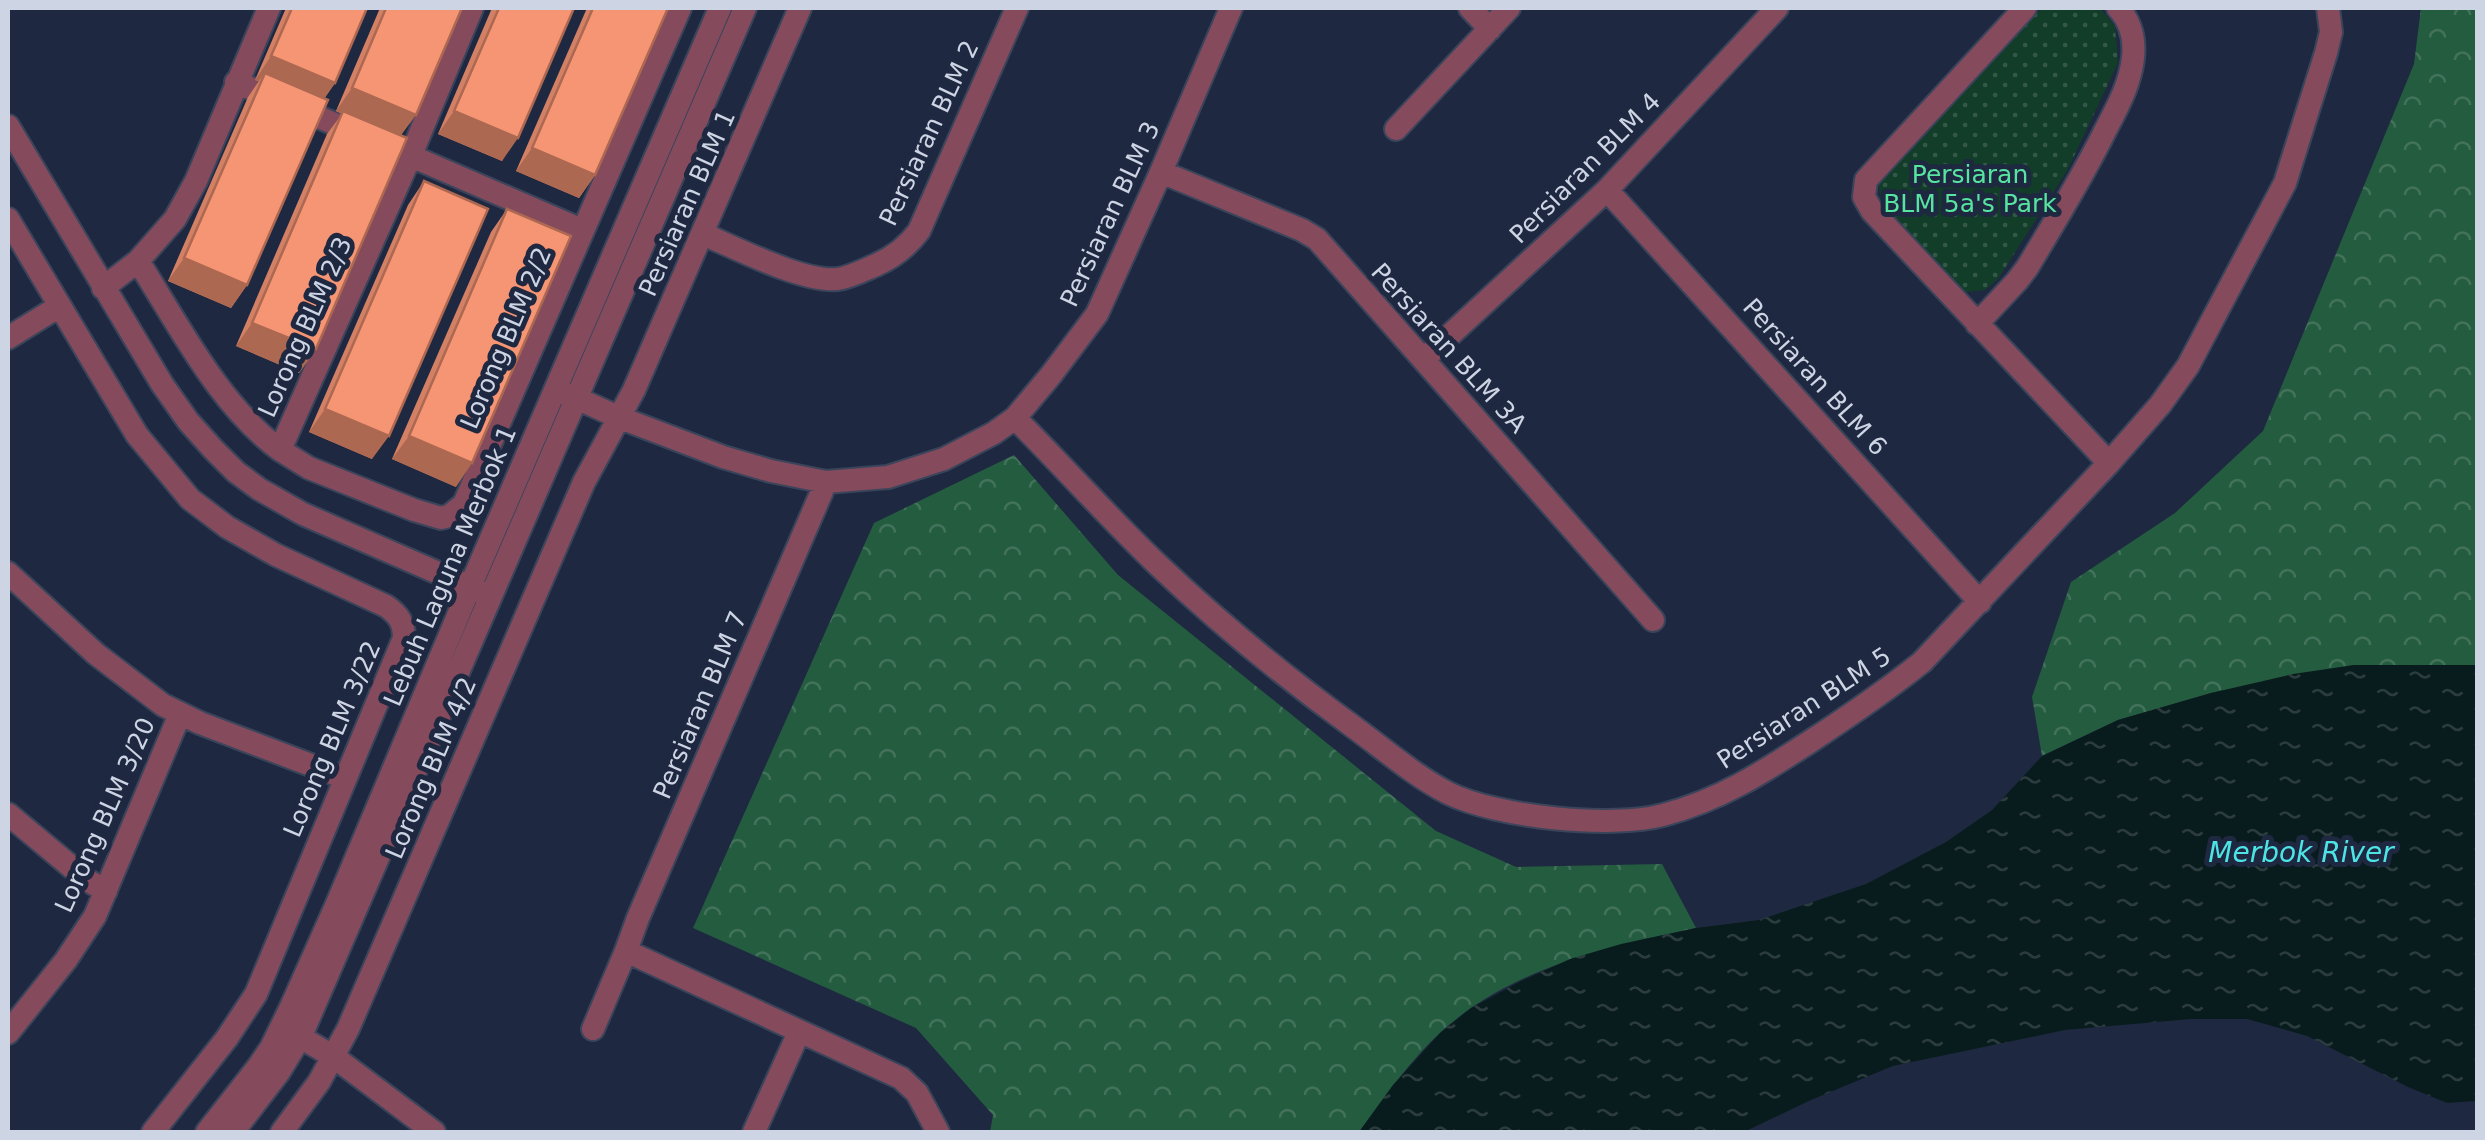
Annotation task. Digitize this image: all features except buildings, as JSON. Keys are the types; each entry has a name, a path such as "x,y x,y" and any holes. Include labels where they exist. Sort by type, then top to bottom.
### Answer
{"street":[{"path":"103,288 138,261 166,231 187,198 269,8"},
{"name":"Lorong BLM 2/3","path":"138,261 224,394 263,438 280,450 411,156 472,8"},
{"name":"Lorong BLM 2/2","path":"280,450 309,468 414,510 441,518 457,511 470,494 680,8"},
{"name":"Lebuh Laguna Merbok 1","path":"566,393 720,8"},
{"name":"Lebuh Laguna Merbok 1","path":"233,1132 279,1072 291,1032 566,393 745,8"},
{"name":"Persiaran BLM 1","path":"618,417 634,390 800,8"},
{"name":"Persiaran BLM 2","path":"703,234 792,270 824,278 857,273 898,253 919,231 1017,8"},
{"name":"Persiaran BLM 3","path":"566,393 723,457 826,482 870,480 908,471 994,433 1015,418 1097,314 1231,8"},
{"path":"1470,8 1490,29"},
{"path":"1396,129 1509,8"},
{"name":"Persiaran BLM 4","path":"1424,358 1608,190 1777,8"},
{"path":"2026,8 1866,180 1864,197 2109,463"},
{"path":"1977,324 2027,268 2083,176 2124,94 2134,56 2133,34 2118,8"},
{"name":"Persiaran BLM 5","path":"1015,418 1158,565 1298,684 1446,792 1505,811 1608,821 1659,816 1710,800 1754,778 1889,689 1922,662 2160,405 2188,366 2285,182 2326,53 2330,32 2328,8"},
{"path":"236,82 582,230"},
{"path":"8,127 154,371 188,421 236,472 303,514 480,591"},
{"name":"Persiaran BLM 3A","path":"1161,172 1287,224 1316,240 1653,620"},
{"name":"Persiaran BLM 6","path":"1608,190 1980,602"},
{"path":"8,219 58,306 8,338"},
{"name":"Lorong BLM 3/22","path":"58,306 136,435 190,499 227,527 276,554 386,606 401,620 404,638 256,994 227,1038 153,1132"},
{"name":"Lorong BLM 4/2","path":"282,1132 334,1057 584,482 618,417"},
{"name":"Persiaran BLM 7","path":"592,1029 826,482"},
{"path":"8,573 96,654 137,687 180,714 345,778"},
{"name":"Lorong BLM 3/20","path":"8,1033 95,916 180,714"},
{"path":"8,814 86,880 106,891"},
{"path":"626,951 901,1078 918,1093 938,1132"},
{"path":"291,1032 334,1057 434,1132"},
{"name":"Lebuh Laguna Merbok 1","path":"206,1132 291,1032"},
{"path":"754,1132 798,1032"}],"green space":[{"name":"Persiaran BLM 5a's Park","path":"2042,8 2100,8 2115,26 2118,63 2067,171 1998,279 1985,290 1966,292 1881,204 1878,180"},
{"path":"2421,8 2477,8 2477,665 2354,665 2211,693 2118,720 2042,756 2032,697 2071,582 2175,513 2263,431 2414,64"},
{"path":"1014,455 1118,575 1436,831 1516,867 1662,864 1696,928 1562,963 1469,1009 1430,1042 1359,1132 990,1132 993,1115 916,1028 693,928 874,523"}],"water":[{"name":"Merbok River","path":"2354,665 2477,665 2477,1101 2447,1103 2307,1036 2247,1019 2191,1019 2065,1030 1893,1066 1744,1132 1359,1132 1393,1085 1440,1033 1471,1008 1521,981 1570,959 1621,944 1759,920 1866,884 1946,842 1992,810 2042,756 2118,720 2211,693"}]}
